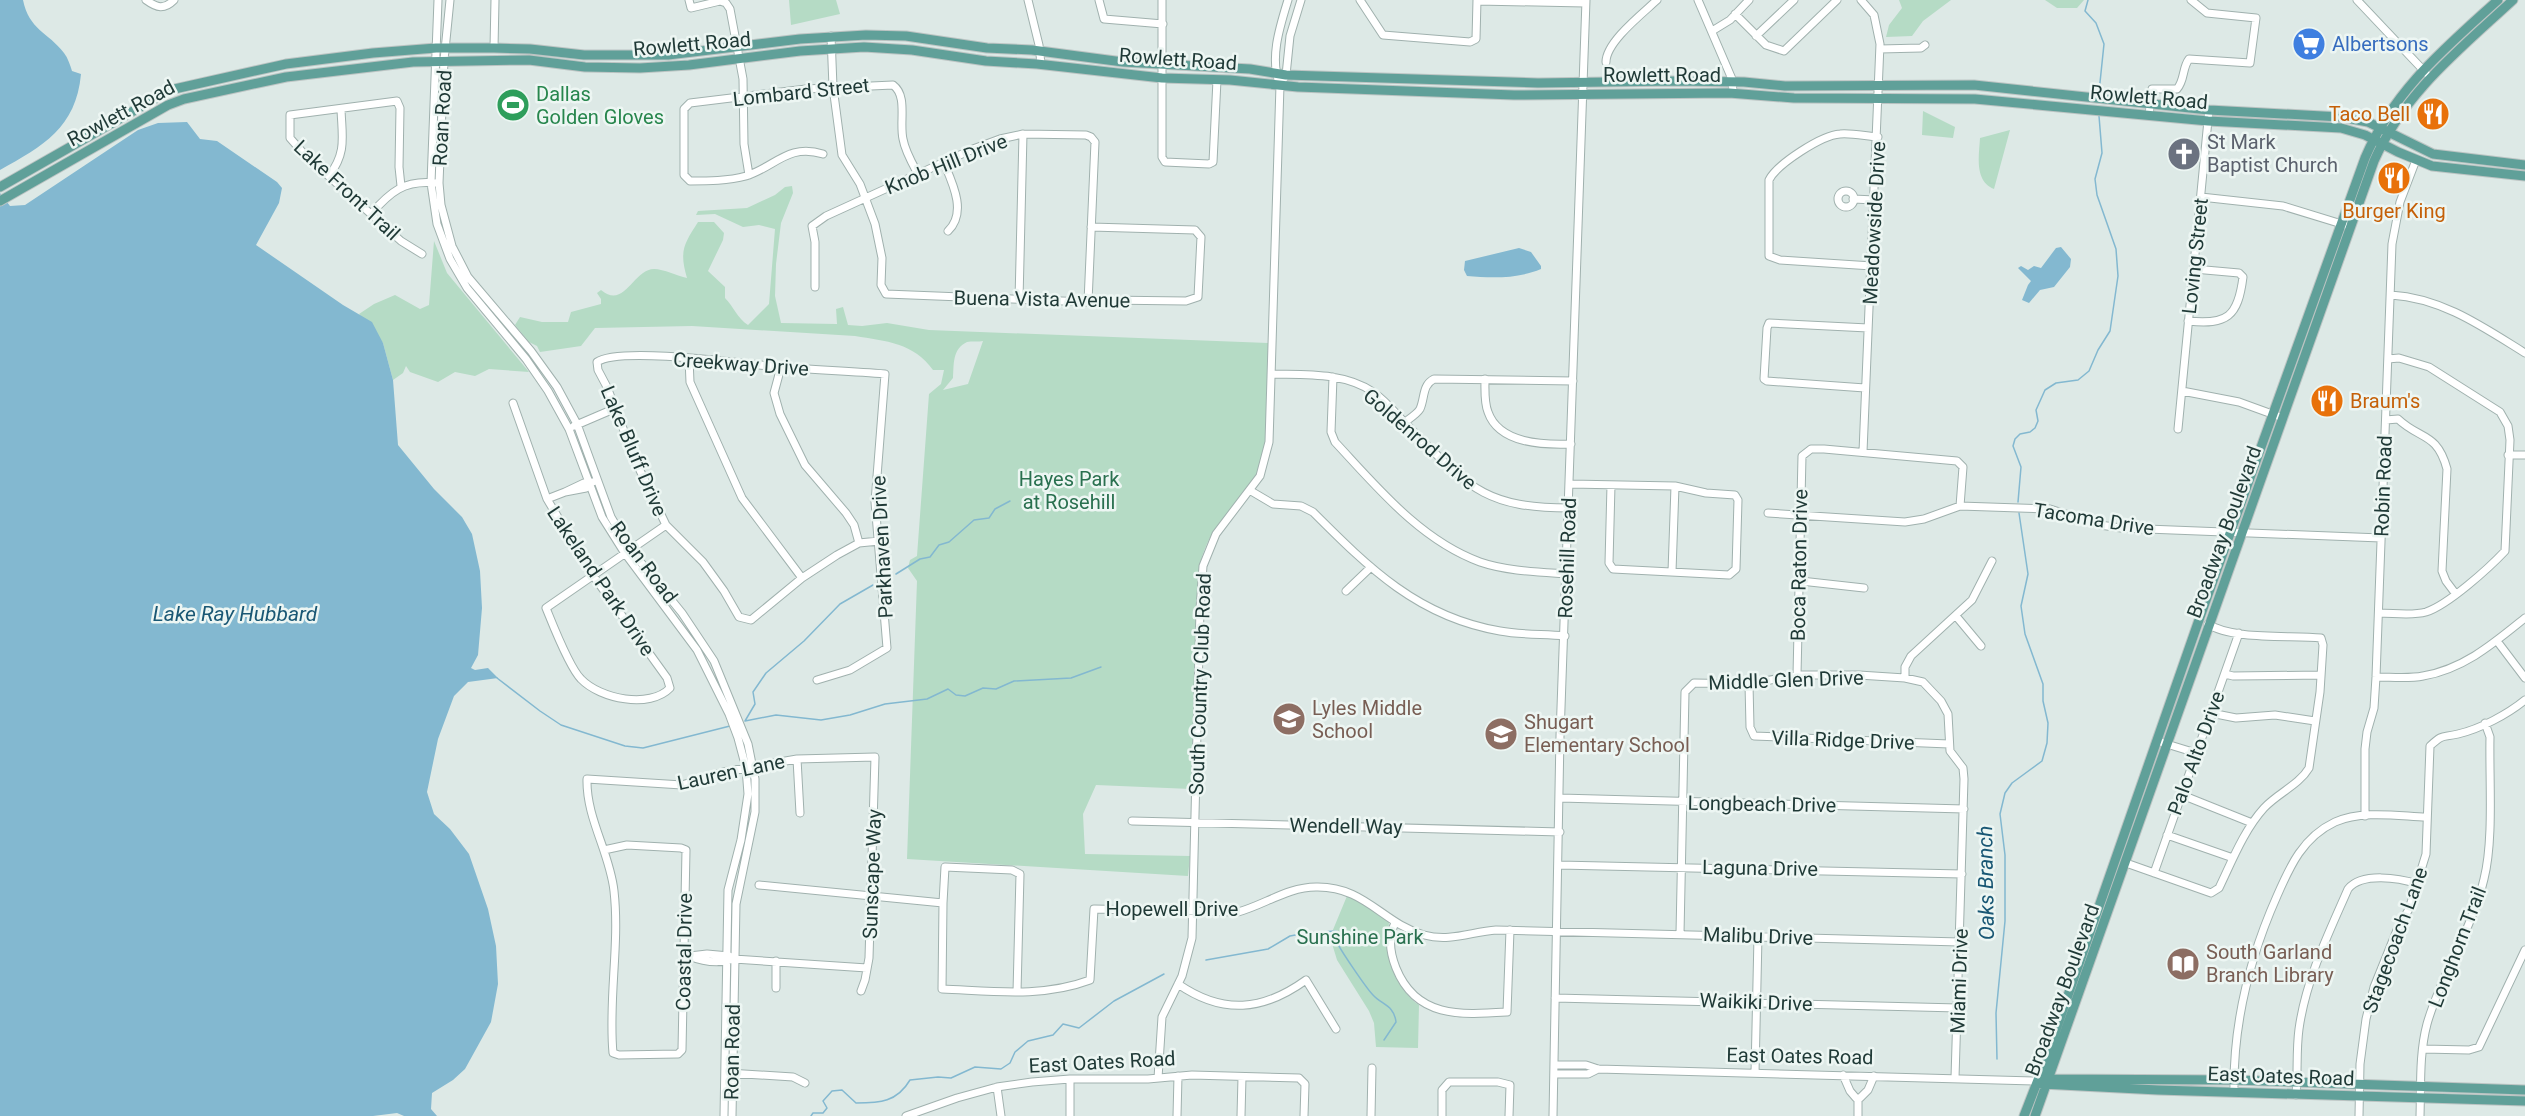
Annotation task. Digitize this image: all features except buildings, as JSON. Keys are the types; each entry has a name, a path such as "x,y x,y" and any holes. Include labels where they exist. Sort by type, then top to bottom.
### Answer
{"main road":[{"name":"Broadway Boulevard","path":"2035,1116 2049,1082 2351,227 2378,141 2379,128 2422,69 2498,0"},
{"name":"Broadway Boulevard","path":"2024,1116 2340,224 2367,154 2388,133 2408,102 2430,77 2513,0"},
{"name":"Rowlett Road","path":"0,188 170,90 222,76 318,58 441,49 494,48 584,55 640,56 682,54 831,36 909,37 1163,65 1241,69 1286,75 1538,83 1733,82 1785,86 1974,85 2209,110 2360,120 2425,151 2447,157 2525,165"},
{"path":"909,37 912,50"},
{"path":"974,59 975,46"},
{"name":"Rowlett Road","path":"2,200 174,102 286,77 361,66 440,60 529,60 585,67 640,68 741,60 831,48 864,47 912,50 974,59 1162,78 1280,85 1500,94 1733,93 1794,98 1975,99 2208,121 2349,129 2416,160 2447,169 2502,172 2525,176"},
{"path":"494,48 496,60"},
{"path":"640,56 640,68"},
{"path":"1500,94 1501,81"},
{"path":"1920,85 1920,98"},
{"path":"170,90 174,102"},
{"path":"2019,103 2020,90"},
{"path":"2360,120 2372,121 2389,113"},
{"path":"2282,126 2283,114"},
{"path":"2349,129 2362,141 2367,154"},
{"path":"2317,290 2327,294"},
{"path":"2056,1060 2061,1071 2072,1079"},
{"name":"East Oates Road","path":"2049,1082 2072,1079 2234,1092 2525,1101"},
{"name":"East Oates Road","path":"2037,1081 2140,1085 2234,1080 2359,1086 2525,1089"}],"street":[{"path":"146,0 156,8 161,8 174,0"},
{"name":"Roan Road","path":"438,0 441,49"},
{"name":"Roan Road","path":"450,0 440,60 435,183 446,226 452,246 479,297 548,391 593,482"},
{"path":"494,48 495,0"},
{"path":"689,0 691,8 720,1 726,3 741,60 745,97 744,144 748,175 792,152 810,150 823,154"},
{"path":"1028,0 1041,64"},
{"path":"1099,0 1104,19 1162,24"},
{"path":"1162,0 1161,157 1165,162 1198,164 1213,162 1217,80"},
{"path":"1275,74 1279,36 1288,0"},
{"name":"South Country Club Road","path":"1280,85 1286,75 1290,36 1301,0"},
{"path":"1360,0 1383,35 1474,41 1477,0 1586,1"},
{"path":"1606,62 1606,56 1613,44 1657,0"},
{"path":"1698,0 1733,82 1733,93"},
{"path":"1712,31 1749,0"},
{"path":"1756,36 1794,0"},
{"path":"1735,14 1766,45 1784,51 1837,0"},
{"name":"Meadowside Drive","path":"1861,0 1874,15 1878,26 1880,49 1863,452"},
{"path":"2149,115 2152,89 2177,89 2189,59 2250,63 2256,18 2209,14 2191,0"},
{"path":"2357,0 2430,77"},
{"name":"Rosehill Road","path":"1553,1116 1560,736 1586,1"},
{"path":"831,36 833,87 842,155 865,198"},
{"path":"1880,49 1921,48 1924,45"},
{"name":"South Country Club Road","path":"1158,1078 1159,1029 1166,1006 1186,967 1191,948 1203,566 1216,534 1251,491 1260,476 1269,442 1280,85 1275,74"},
{"name":"Lombard Street","path":"748,175 707,181 686,179 684,109 690,103 833,87 893,85 901,96 903,138 918,174"},
{"path":"328,176 340,162 342,147 340,109 397,101 400,108 401,186"},
{"name":"Lake Front Trail","path":"340,109 290,115 290,138 328,176 401,241 422,254"},
{"name":"Loving Street","path":"2178,429 2209,110"},
{"path":"1019,300 1023,134"},
{"name":"Knob Hill Drive","path":"815,287 815,242 812,226 826,216 1000,139 1023,134 1086,135 1095,142 1088,302"},
{"path":"1872,266 1780,260 1769,256 1769,180 1780,166 1827,137 1839,134 1878,137"},
{"name":"Robin Road","path":"2365,816 2366,741 2374,708 2376,677 2392,244 2400,202 2416,160"},
{"path":"944,163 954,185 958,215 954,225 948,231"},
{"path":"371,214 390,193 401,186 435,183"},
{"path":"2201,197 2283,206 2351,227"},
{"name":"Buena Vista Avenue","path":"865,198 881,246 881,285 883,291 888,295 1088,302 1186,302 1198,297 1201,237 1195,230 1091,227"},
{"path":"1853,199 1875,200"},
{"path":"2188,321 2209,323 2222,321 2229,316 2238,299 2243,277 2239,273 2194,269"},
{"path":"2391,295 2436,303 2463,315 2525,353"},
{"name":"Roan Road","path":"479,297 543,367 557,387 577,424 602,517 698,650 729,714 750,768 755,812 751,840 738,890 729,958 728,1073 724,1116"},
{"path":"1865,388 1764,379 1769,323 1868,328"},
{"name":"Creekway Drive","path":"597,362 602,359 620,357 689,359 885,374"},
{"path":"2379,613 2425,612 2480,575 2505,551 2508,426 2500,412 2429,367 2399,358 2388,359"},
{"path":"689,359 690,382 742,498 802,578 859,543 879,541"},
{"name":"Lake Bluff Drive","path":"597,362 598,370 616,408 636,462 666,525 703,562 739,617 750,620 802,578"},
{"path":"781,367 774,393 780,414 805,465 846,513 854,525 859,543"},
{"name":"Parkhaven Drive","path":"817,680 850,670 887,648 875,502 885,374"},
{"name":"Goldenrod Drive","path":"1271,374 1333,377 1373,392 1456,475 1474,488 1496,499 1533,508 1569,508"},
{"path":"1333,377 1331,432 1335,442 1415,523 1444,546 1481,562 1533,572 1566,574"},
{"path":"1405,422 1419,410 1429,381 1449,377 1573,381"},
{"path":"1485,379 1489,415 1506,432 1526,442 1571,444"},
{"path":"2182,391 2240,402 2283,418"},
{"name":"Lakeland Park Drive","path":"513,403 547,500 592,574 667,678 670,688 664,694 648,701 637,701 600,691 580,679 546,608 592,574"},
{"path":"568,429 616,408"},
{"path":"2386,420 2398,419 2406,427 2437,444 2443,454 2447,469 2442,571 2455,593"},
{"name":"Boca Raton Drive","path":"1797,675 1801,581 1802,456 1811,449 1863,452"},
{"path":"1863,452 1957,461 1963,467 1960,506"},
{"path":"2508,455 2525,455"},
{"path":"547,500 584,483 593,482"},
{"path":"1570,484 1611,484 1675,486 1736,496 1738,500 1737,566 1734,571 1729,575 1615,570 1609,563 1611,484"},
{"path":"1672,572 1675,486"},
{"path":"1251,491 1273,504 1301,506 1313,512 1371,567 1412,600 1464,623 1501,632 1565,636"},
{"name":"Tacoma Drive","path":"1768,513 1801,513 1905,522 1924,519 1960,506 2050,509 2100,525 2121,528 2381,538"},
{"path":"592,574 666,525"},
{"path":"1905,678 1905,667 1911,656 1972,600 1992,561"},
{"path":"1346,591 1371,567"},
{"path":"1801,581 1864,588"},
{"path":"1956,616 1981,646"},
{"path":"2126,863 2211,893 2219,888 2252,823 2264,807 2304,776 2309,768 2321,675 2323,645 2320,638 2239,633 2210,626 2200,617"},
{"path":"2376,677 2423,676 2456,666 2497,641 2525,618"},
{"name":"Palo Alto Drive","path":"2154,873 2239,633"},
{"path":"2497,641 2525,678"},
{"path":"2225,674 2233,676 2321,675"},
{"name":"Middle Glen Drive","path":"1684,802 1685,692 1694,683 1749,684 1797,675 1905,678 1923,682 1941,701 1947,714 1949,744"},
{"name":"Villa Ridge Drive","path":"1749,684 1750,727 1754,736 1949,744"},
{"name":"Stagecoach Lane","path":"2359,1116 2359,1086 2366,1019 2374,987 2418,884 2426,854 2430,746 2443,735 2458,734 2486,723 2525,700"},
{"path":"2211,713 2235,718 2275,715 2315,721"},
{"name":"Longhorn Trail","path":"2420,1116 2420,1087 2427,1024 2445,976 2476,911 2487,868 2490,737 2486,723"},
{"path":"2157,741 2196,753"},
{"name":"Miami Drive","path":"1949,744 1953,756 1963,768 1964,808 1956,1078"},
{"name":"Lauren Lane","path":"604,850 588,801 587,779 660,785 682,784 723,772 797,759 875,757"},
{"name":"Sunscape Way","path":"861,991 867,968 875,809 875,757"},
{"path":"797,759 800,813"},
{"path":"2182,795 2252,823"},
{"name":"Longbeach Drive","path":"1560,798 1964,808"},
{"path":"1680,934 1684,802"},
{"path":"2234,1092 2238,1024 2247,978 2262,930 2298,853 2318,832 2337,822 2365,816 2426,817"},
{"name":"Wendell Way","path":"1132,821 1560,832"},
{"path":"2167,835 2233,858"},
{"name":"Coastal Drive","path":"627,845 686,850 686,956 680,1053 674,1055 619,1055 613,1053 616,904 610,867 604,850 627,845"},
{"name":"Laguna Drive","path":"1559,865 1962,874"},
{"path":"945,867 1012,870 1020,874 1017,992 942,989 942,903 945,867"},
{"path":"2296,1095 2298,1038 2303,1008 2320,948 2348,889 2361,879 2394,879 2418,884"},
{"path":"759,885 942,903"},
{"name":"Hopewell Drive","path":"1017,992 1052,991 1090,980 1094,909 1238,912 1293,891 1318,887 1337,889 1359,897 1395,923 1425,935 1443,938 1469,936 1487,931 1557,932"},
{"path":"1395,923 1390,938 1394,962 1405,987 1418,1001 1443,1011 1507,1012 1510,930"},
{"name":"Malibu Drive","path":"1557,932 1960,942"},
{"path":"1755,1073 1758,936"},
{"path":"2423,1049 2469,1050 2479,1047 2525,950"},
{"path":"686,956 707,954 729,958 867,968"},
{"path":"776,988 777,962"},
{"path":"1178,984 1204,999 1239,1006 1259,1004 1277,998 1306,980 1336,1029"},
{"name":"Waikiki Drive","path":"1555,998 1958,1008"},
{"name":"East Oates Road","path":"1554,1065 1586,1065 1598,1070 2037,1081"},
{"path":"1371,1116 1372,1068"},
{"name":"East Oates Road","path":"1554,1074 1588,1074 1598,1070"},
{"path":"728,1073 793,1077 805,1083"},
{"name":"Roan Road","path":"728,1073 732,1116"},
{"path":"1843,1075 1850,1090 1858,1098 1858,1116"},
{"path":"1177,1116 1178,1076"},
{"name":"East Oates Road","path":"906,1116 997,1087 1070,1079 1178,1076 1299,1078 1304,1080 1304,1116"},
{"path":"1858,1098 1868,1090 1874,1076"},
{"path":"1240,1116 1242,1077"},
{"path":"1070,1079 1070,1116"},
{"path":"1442,1116 1444,1086 1449,1082 1498,1082 1510,1085 1509,1116"},
{"path":"997,1087 1001,1116"}],"green space":[{"path":"789,0 836,0 840,14 791,25"},
{"path":"1899,0 1951,0 1923,21 1912,36 1886,37 1889,25 1902,8"},
{"path":"2045,0 2084,0 2077,8 2057,8"},
{"path":"1923,111 1955,127 1953,138 1922,135"},
{"path":"2010,130 1994,189 1983,180 1979,167 1980,138"},
{"name":"Hayes Park at Rosehill","path":"792,186 793,193 781,223 776,264 775,296 781,323 837,324 836,309 843,307 848,325 887,323 929,330 1268,343 1268,413 1260,466 1251,486 1213,533 1199,568 1191,789 1096,785 1083,814 1085,854 1190,856 1188,876 907,859 917,581 908,568 910,560 917,556 929,394 941,384 944,370 933,370 917,354 898,345 855,336 692,326 595,328 581,346 540,352 537,346 529,342 515,325 520,317 542,322 568,322 571,312 601,304 597,293 601,290 609,295 616,295 623,292 640,275 654,269 687,278 683,261 686,242 698,222 714,222 724,233 708,271 725,287 725,298 748,325 769,304 775,229 759,225 743,227 715,214 696,215 698,211 747,208 775,195 785,187","holes":["983,341 968,384 943,390 953,378 956,353 962,345 967,342"]},
{"path":"434,241 447,273 529,372 489,369 475,376 455,372 438,382 410,372 406,366 403,373 393,380 383,343 359,314 374,304 395,295 420,309 429,305"},
{"name":"Sunshine Park","path":"1347,896 1373,909 1389,922 1387,939 1392,968 1406,993 1419,1005 1418,1048 1376,1047 1374,1023 1369,1011 1337,960 1330,937"}],"water":[{"path":"0,0 23,0 34,24 64,53 72,71 81,74 78,93 65,122 43,143 0,170"},
{"name":"Lake Ray Hubbard","path":"187,122 200,139 217,141 277,182 282,188 279,203 256,245 343,305 372,322 383,343 393,380 398,445 434,489 462,517 472,534 480,571 482,608 478,655 471,668 475,670 488,668 498,678 468,682 454,696 438,739 427,792 434,814 450,829 469,854 488,909 496,946 498,984 491,1022 465,1069 453,1080 432,1093 431,1109 437,1116 404,1116 397,1113 373,1116 0,1116 0,193 10,206 25,205 138,130 158,123"},
{"path":"2061,247 2071,259 2070,267 2054,287 2040,290 2029,303 2022,300 2031,281 2018,268 2021,266 2028,270 2034,266 2041,268 2056,248"},
{"path":"1519,248 1531,252 1541,269 1523,275 1495,277 1467,276 1464,270 1465,261"}],"waterway":[{"name":"Oaks Branch","path":"2088,0 2085,11 2096,23 2104,44 2099,92"},
{"name":"Oaks Branch","path":"2018,502 2021,467 2013,446 2015,439 2020,434 2030,432 2035,428 2038,421 2036,410 2045,390 2056,383 2078,380 2089,371 2110,331 2118,276 2116,249 2097,195 2095,179 2102,153 2099,116"},
{"path":"896,574 920,559 930,557 939,545 949,542 974,520 989,518 995,509 1010,501"},
{"name":"Oaks Branch","path":"1997,1059 1996,1013 2005,921 2005,855 2000,814 2005,793 2012,783 2042,761 2047,743 2048,723 2043,701 2043,684 2025,634 2021,606 2028,574 2019,513"},
{"path":"745,721 755,704 753,692 766,673 804,641 840,604 873,585"},
{"path":"745,721 776,715 821,720 850,715 885,704 927,699 948,689 956,695 965,696 983,688 996,689 1014,681 1071,678 1101,667"},
{"path":"497,678 561,725 625,746 643,748 730,726"},
{"path":"1206,960 1268,949 1290,936 1336,931 1336,940 1353,968 1373,995 1395,1016 1396,1022 1384,1040"},
{"path":"811,1116 813,1113 823,1113 827,1108 823,1101 832,1091 842,1090 856,1103 873,1102 894,1097 910,1080 951,1078 975,1067 1001,1069 1010,1063 1015,1052 1028,1041 1053,1035 1063,1024 1079,1028 1114,1001 1164,974"}],"place":[{"name":"Albertsons","path":"2309,44"},
{"name":"Dallas Golden Gloves","path":"513,105"},
{"name":"Taco Bell","path":"2433,114"},
{"name":"St Mark Baptist Church","path":"2184,154"},
{"name":"Burger King","path":"2394,178"},
{"name":"Braum's","path":"2327,401"},
{"name":"Lyles Middle School","path":"1289,719"},
{"name":"Shugart Elementary School","path":"1501,734"},
{"name":"South Garland Branch Library","path":"2183,964"}]}
